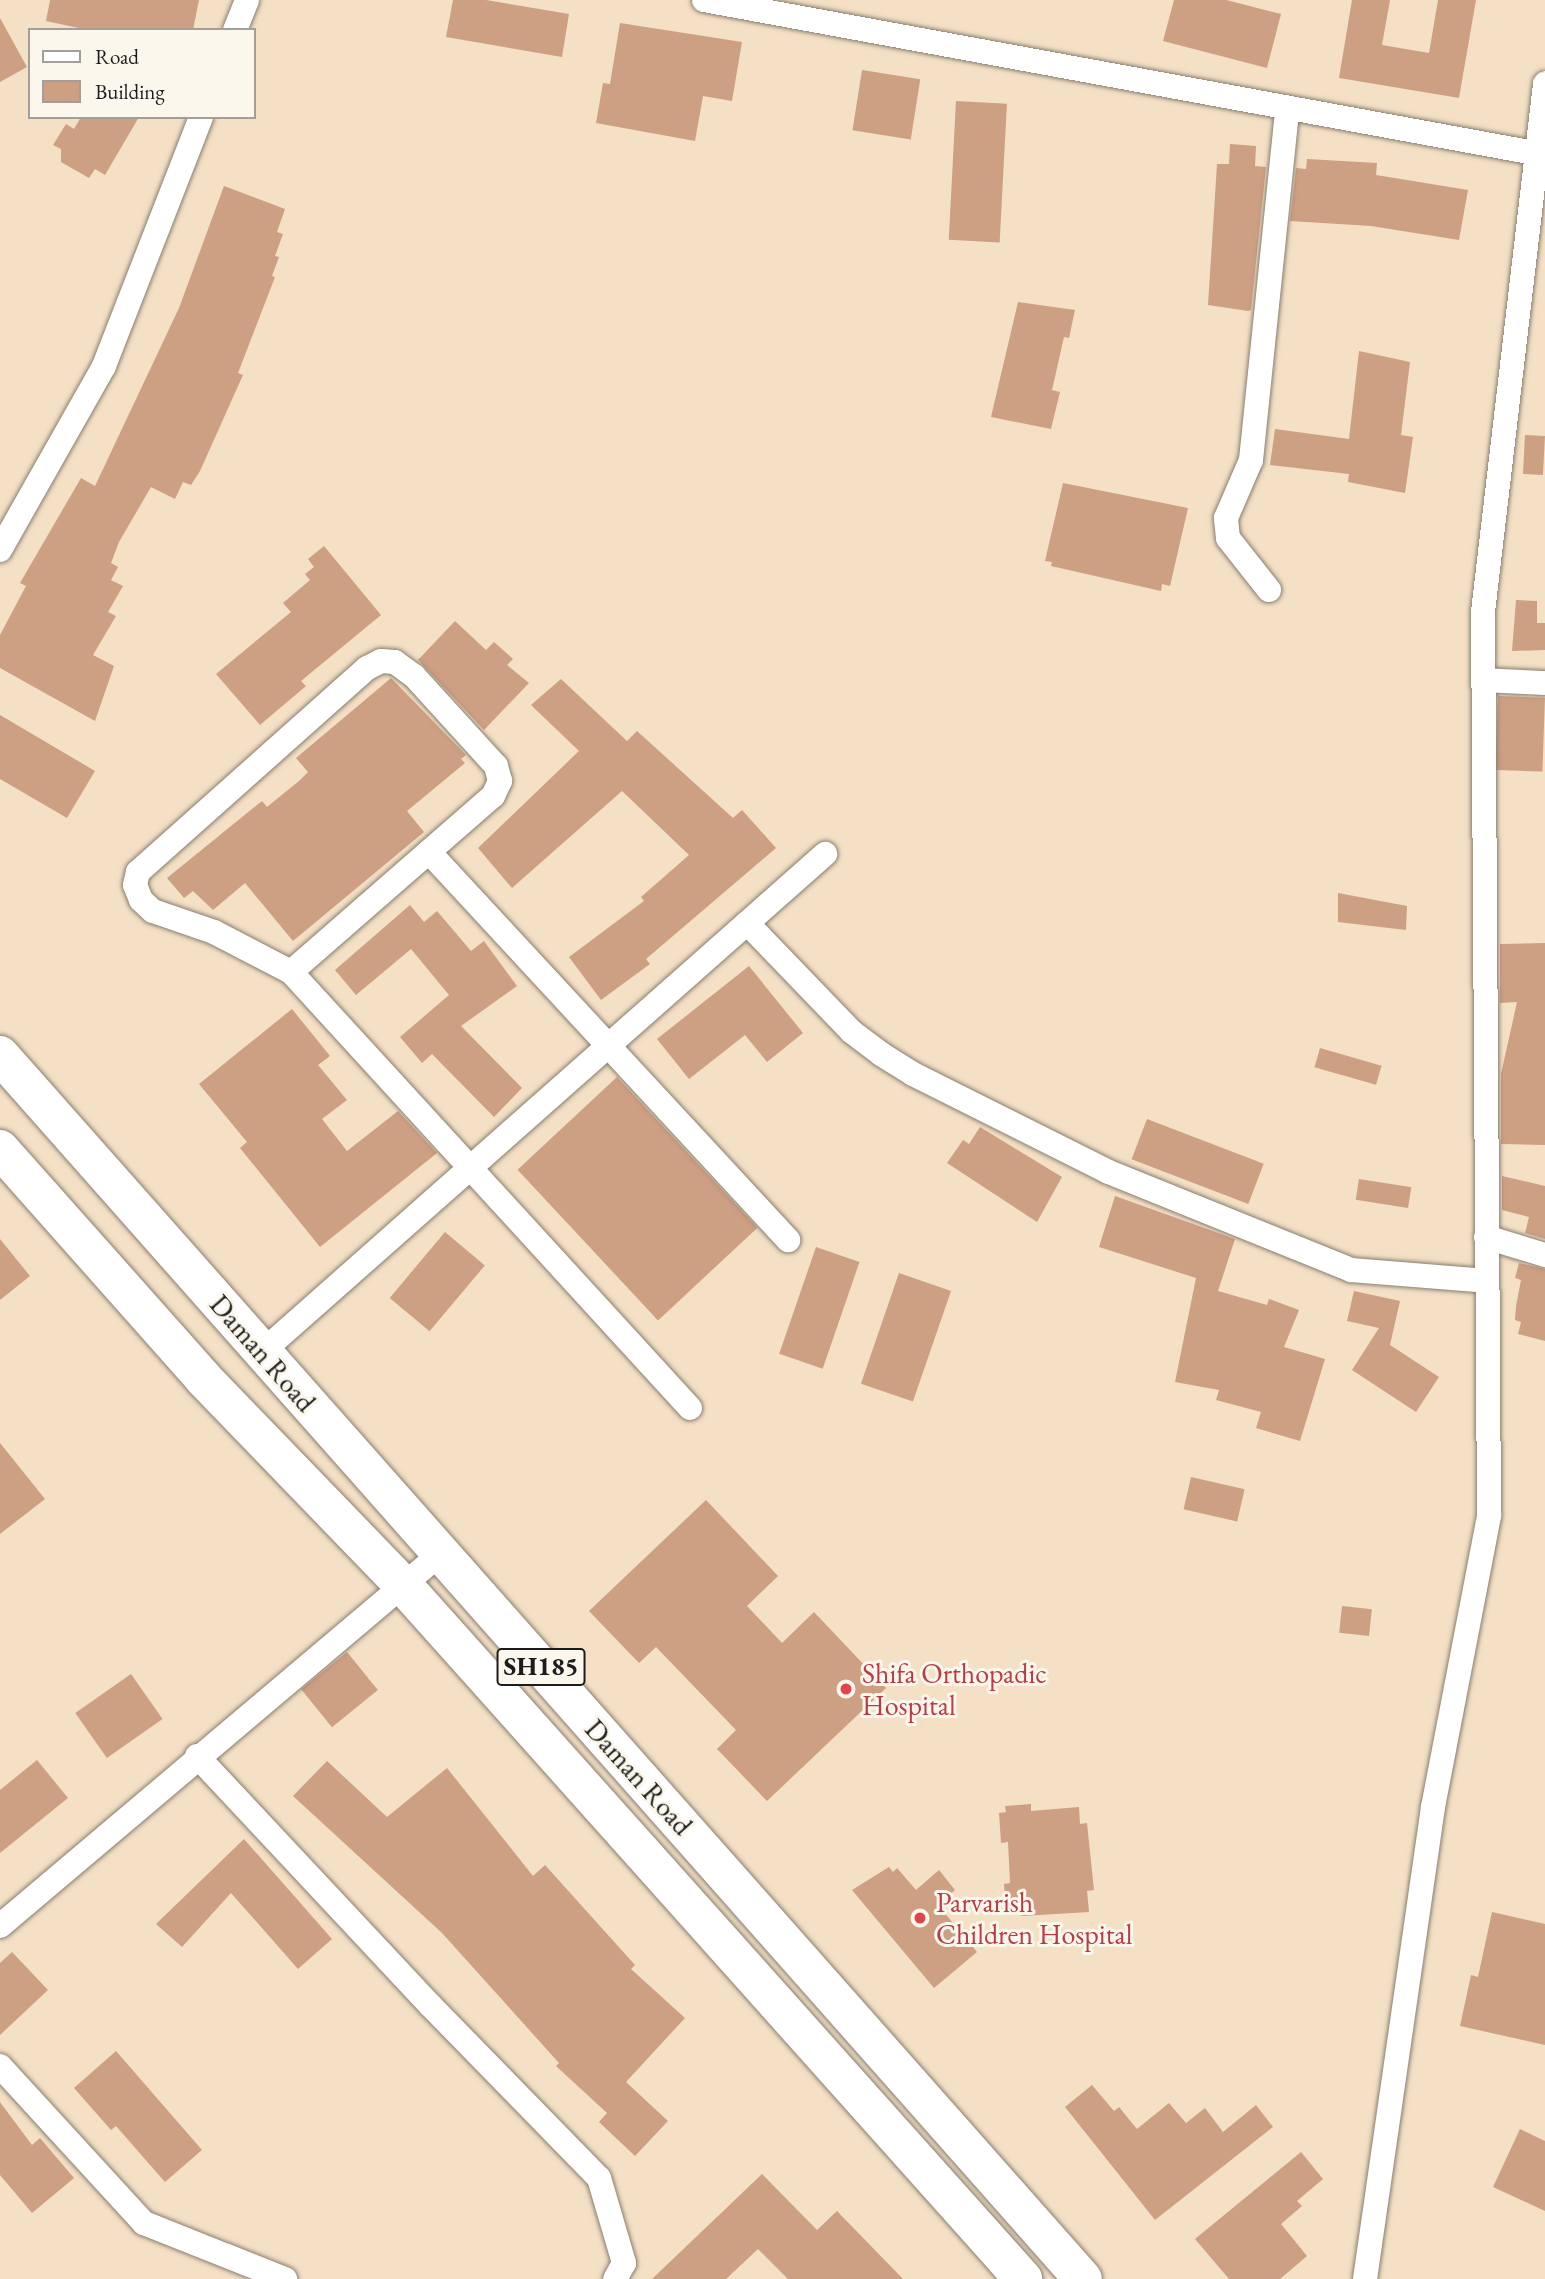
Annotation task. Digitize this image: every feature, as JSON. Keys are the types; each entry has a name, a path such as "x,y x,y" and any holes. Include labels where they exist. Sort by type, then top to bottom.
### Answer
{"main road":[{"name":"Daman Road","path":"0,1055 1083,2279"},
{"path":"0,1149 203,1378 403,1585 1023,2279"}],"street":[{"path":"236,28 247,0"},
{"path":"704,0 1534,153"},
{"path":"1365,2279 1433,1807 1489,1515 1483,612 1534,153 1545,84"},
{"path":"1269,590 1228,538 1226,518 1251,460 1287,108"},
{"path":"0,550 104,366 200,119"},
{"path":"291,972 493,796 500,781 496,766 414,676 395,662 381,661 356,677 138,872 135,886 141,900 153,911 214,932 291,972 691,1408"},
{"path":"1483,680 1545,683"},
{"path":"429,852 788,1240"},
{"path":"262,1352 825,854"},
{"path":"747,923 852,1032 881,1054 913,1074 1109,1172 1351,1270 1487,1281"},
{"path":"1486,1237 1545,1255"},
{"path":"0,1926 197,1756 440,1554"},
{"path":"197,1756 599,2178 624,2263 615,2279"},
{"path":"0,2066 144,2223 285,2279"}],"building":[{"path":"50,0 199,0 193,28 79,28 46,21"},
{"path":"453,0 486,0 569,14 562,57 446,37"},
{"path":"1174,0 1226,0 1281,14 1267,68 1163,41"},
{"path":"1352,0 1390,0 1382,45 1429,53 1438,0 1476,0 1459,98 1339,78"},
{"path":"0,18 27,67 0,82"},
{"path":"620,23 742,42 732,101 703,96 695,141 596,123 603,83 610,84"},
{"path":"862,70 920,79 911,139 852,130"},
{"path":"956,101 1007,104 1000,242 949,240"},
{"path":"80,119 138,119 105,175 95,169 89,178 61,162 61,149 53,145 66,124 74,129"},
{"path":"1230,144 1256,146 1255,166 1266,167 1251,310 1248,311 1208,305 1217,164 1229,164"},
{"path":"1307,159 1377,163 1376,175 1468,190 1459,240 1371,226 1290,221 1296,168 1306,169"},
{"path":"224,186 285,209 277,232 283,234 275,256 279,257 272,276 275,277 238,373 243,375 200,471 191,485 183,482 175,499 151,487 119,542 111,563 118,567 111,580 123,586 108,612 116,616 93,655 114,666 95,721 0,668 0,635 26,586 20,583 81,478 95,486 179,308"},
{"path":"1018,302 1075,310 1069,338 1064,337 1052,390 1060,392 1051,429 991,417"},
{"path":"1359,351 1410,362 1401,435 1413,437 1405,493 1348,482 1349,474 1270,465 1275,429 1349,439"},
{"path":"1525,435 1545,436 1543,475 1523,474"},
{"path":"1063,483 1188,508 1170,586 1162,584 1161,591 1051,566 1052,562 1045,561"},
{"path":"324,546 381,615 301,681 306,686 260,725 216,674 291,612 283,603 310,580 305,574 314,567 308,559"},
{"path":"1516,600 1537,601 1537,623 1545,623 1545,650 1512,651"},
{"path":"455,621 486,650 494,642 513,659 507,665 529,683 484,730 418,660"},
{"path":"391,678 466,755 461,759 465,763 407,811 424,832 293,941 245,883 213,910 193,891 184,898 167,878 262,801 267,807 299,781 308,772 296,758"},
{"path":"561,679 627,741 637,731 733,818 742,810 776,848 646,959 650,964 601,1000 569,957 644,901 641,897 689,855 622,791 512,888 478,848 579,751 531,705"},
{"path":"1498,696 1545,698 1542,772 1495,770"},
{"path":"0,715 95,771 67,818 0,779"},
{"path":"1338,893 1407,906 1406,930 1338,922"},
{"path":"410,905 424,922 437,911 471,951 484,941 517,986 461,1026 522,1088 494,1117 432,1054 422,1063 400,1037 449,995 411,949 356,995 335,970"},
{"path":"1545,943 1545,1145 1501,1144 1501,1074 1517,1002 1500,1003 1500,944"},
{"path":"749,966 803,1033 767,1062 745,1035 689,1079 657,1039"},
{"path":"292,1009 330,1056 318,1065 347,1100 322,1119 347,1151 398,1111 437,1153 320,1247 240,1148 247,1142 199,1084"},
{"path":"1320,1048 1382,1066 1376,1085 1314,1067"},
{"path":"617,1077 757,1228 658,1320 518,1170"},
{"path":"1147,1119 1264,1164 1248,1204 1132,1159"},
{"path":"980,1127 1062,1177 1037,1222 947,1163 963,1140 969,1144"},
{"path":"1502,1176 1545,1186 1545,1239 1525,1233 1529,1217 1502,1210"},
{"path":"1359,1179 1411,1187 1408,1208 1356,1200"},
{"path":"1115,1196 1235,1239 1218,1291 1267,1305 1269,1299 1299,1310 1284,1347 1325,1359 1300,1441 1256,1428 1261,1412 1216,1400 1219,1390 1175,1382 1196,1278 1099,1247"},
{"path":"445,1232 485,1265 430,1331 390,1298"},
{"path":"0,1239 30,1276 0,1300"},
{"path":"816,1247 859,1262 823,1369 779,1354"},
{"path":"1519,1263 1545,1269 1545,1341 1518,1334 1521,1322 1515,1320 1521,1280 1515,1278"},
{"path":"899,1273 951,1291 913,1402 861,1384"},
{"path":"1354,1291 1400,1301 1390,1345 1439,1377 1416,1412 1352,1370 1379,1328 1347,1321"},
{"path":"0,1443 45,1499 0,1534"},
{"path":"1191,1477 1245,1489 1237,1522 1184,1509"},
{"path":"706,1500 778,1576 747,1606 782,1643 814,1612 886,1688 767,1801 717,1749 736,1730 656,1647 639,1663 589,1611"},
{"path":"1342,1606 1372,1609 1369,1636 1339,1633"},
{"path":"347,1652 378,1690 332,1727 301,1689"},
{"path":"131,1674 163,1719 107,1758 75,1713"},
{"path":"37,1760 68,1798 0,1853 0,1790"},
{"path":"327,1761 387,1817 447,1768 533,1876 545,1865 635,1965 631,1969 685,2018 626,2082 668,2121 635,2156 599,2122 607,2113 556,2066 559,2063 442,1933 293,1796"},
{"path":"1031,1804 1031,1811 1079,1807 1080,1824 1087,1823 1094,1890 1087,1891 1089,1912 1023,1916 1006,1910 1004,1884 1010,1883 1008,1842 1001,1843 999,1813 1006,1812 1005,1806"},
{"path":"244,1839 332,1939 298,1969 231,1893 182,1947 156,1924"},
{"path":"889,1867 893,1872 897,1868 916,1890 939,1870 955,1890 938,1905 977,1952 934,1988 852,1890"},
{"path":"1492,1912 1545,1924 1545,2045 1460,2026 1471,1975 1478,1977"},
{"path":"12,1952 48,1990 0,2035 0,1963"},
{"path":"116,2051 202,2150 165,2182 116,2126 111,2130 74,2088"},
{"path":"1092,2085 1114,2111 1119,2107 1137,2129 1169,2103 1186,2123 1205,2108 1223,2132 1256,2105 1273,2127 1155,2220 1065,2107"},
{"path":"0,2102 32,2145 40,2138 74,2178 32,2213 0,2175"},
{"path":"1520,2129 1545,2141 1545,2211 1493,2187"},
{"path":"1301,2152 1323,2179 1297,2201 1302,2206 1281,2224 1307,2256 1280,2279 1229,2279 1195,2239"},
{"path":"762,2174 817,2230 837,2211 903,2279 788,2279 758,2249 726,2279 652,2279"}],"place":[{"name":"Shifa Orthopadic Hospital","path":"846,1689"},
{"name":"Parvarish Children Hospital","path":"920,1918"}]}
